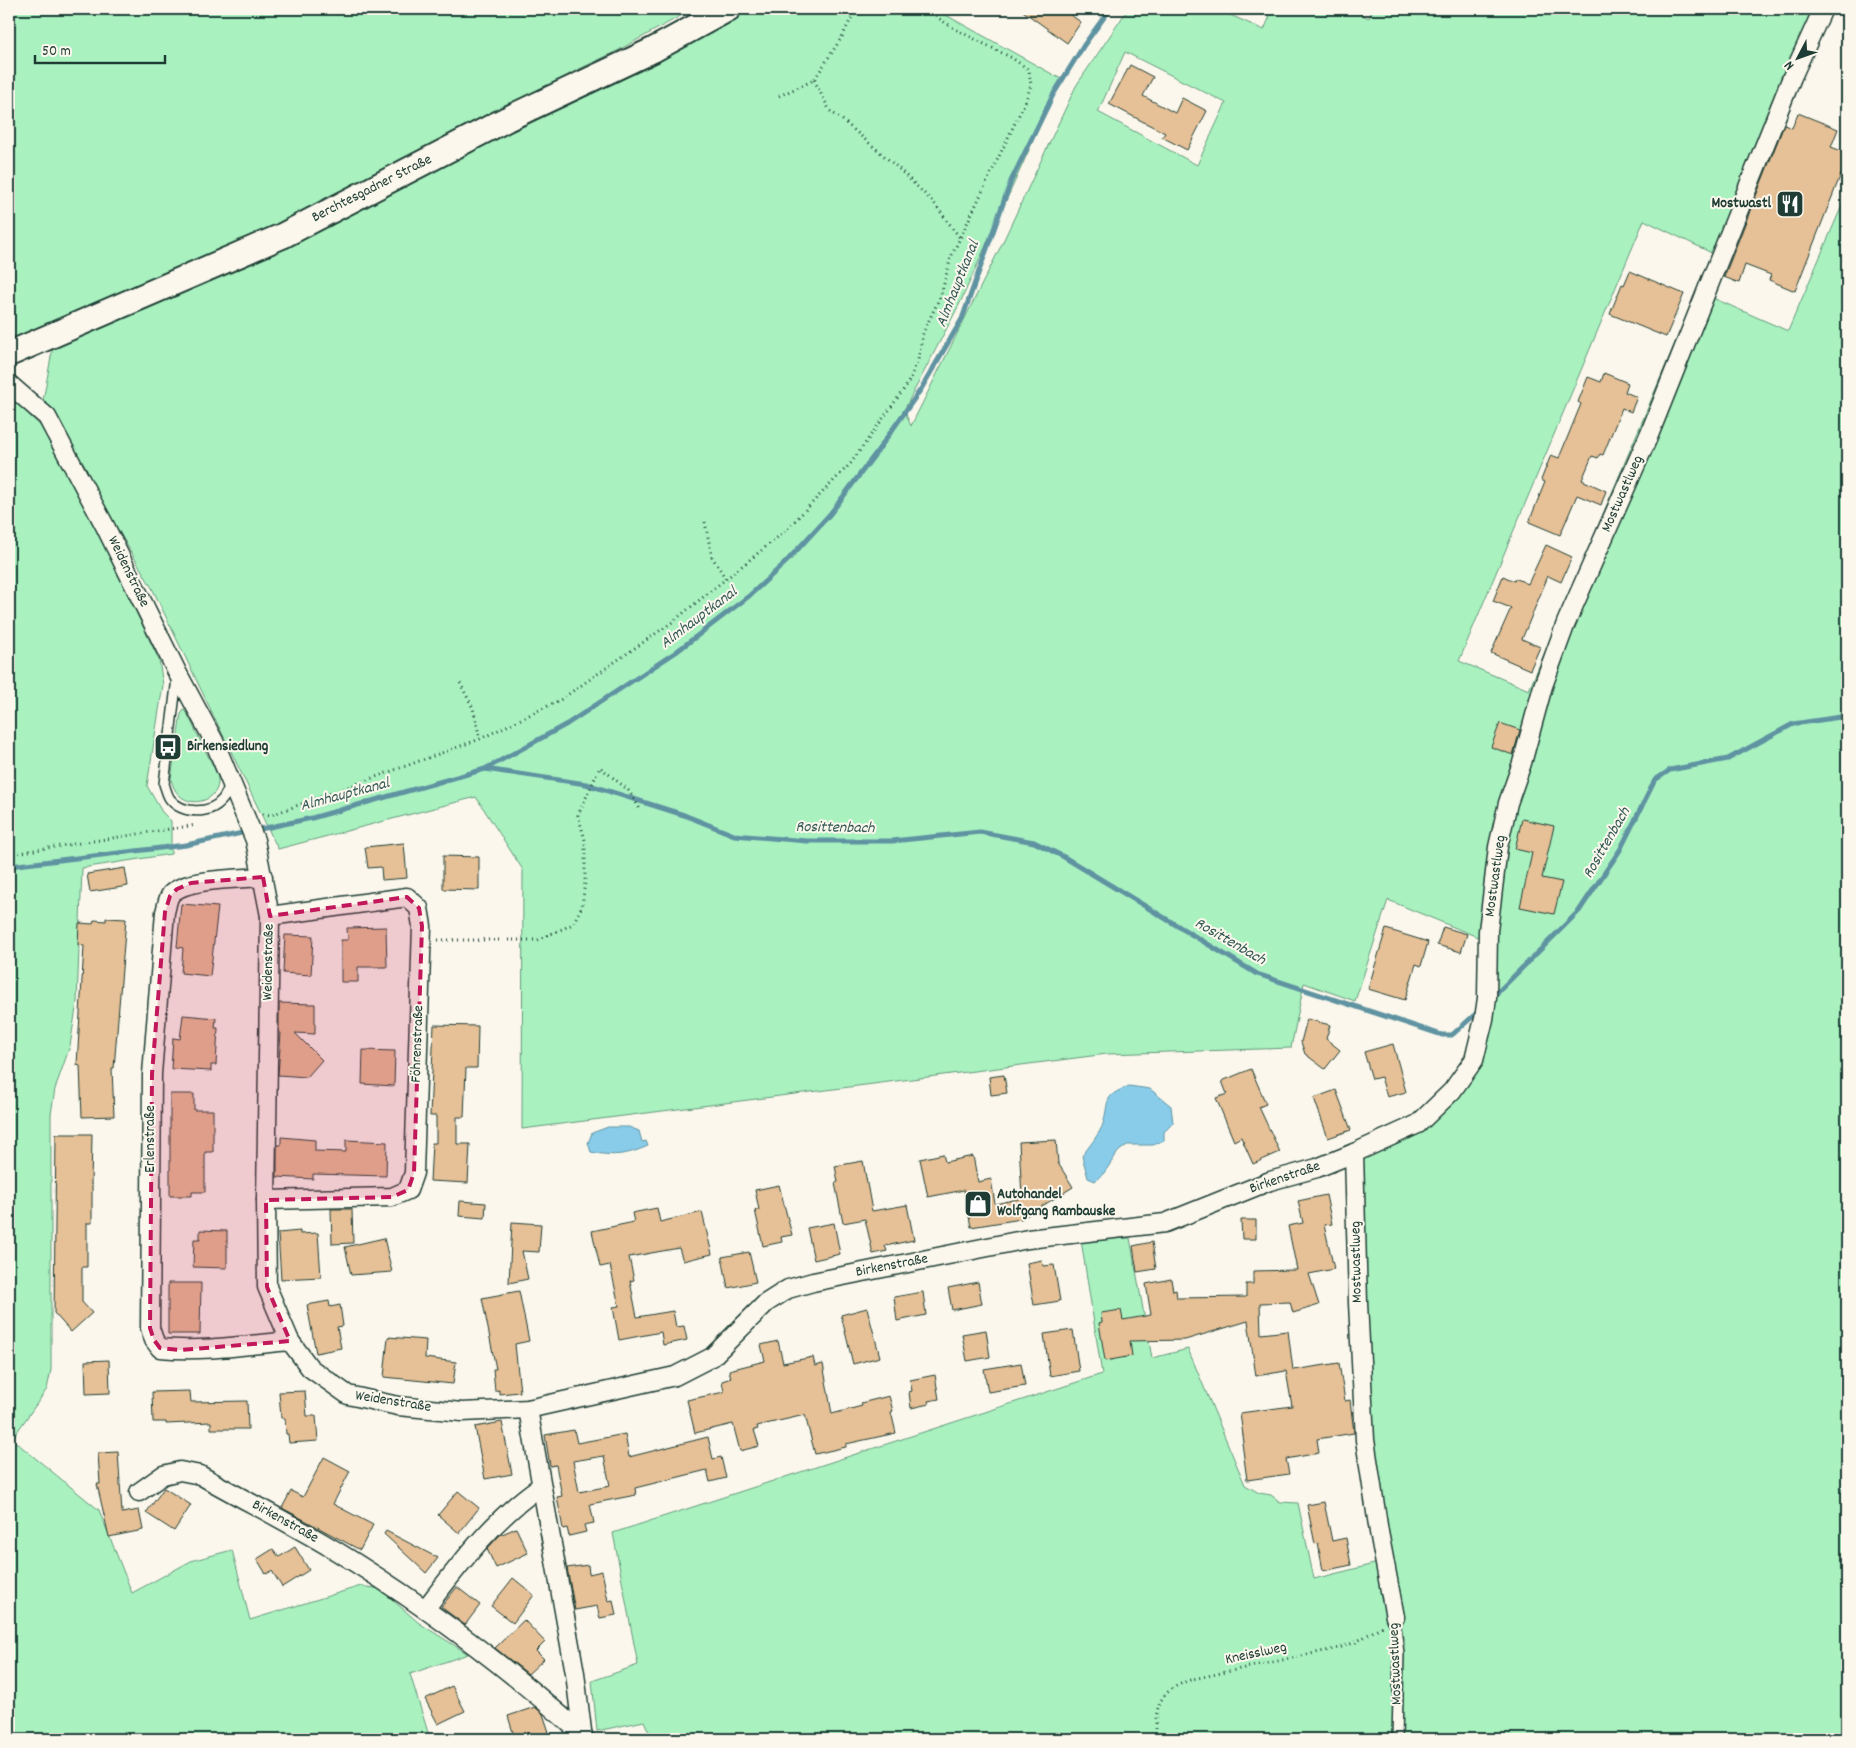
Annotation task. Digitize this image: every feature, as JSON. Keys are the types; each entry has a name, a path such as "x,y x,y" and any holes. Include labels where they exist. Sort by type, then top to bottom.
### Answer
{"main road":[{"name":"Berchtesgadner Straße","path":"9,354 282,236 508,119 653,50 728,9"}],"street":[{"name":"Mostwastlweg","path":"1395,1617 1379,1532 1365,1440 1358,1303 1354,1153 1418,1124 1452,1090 1474,1060 1487,998 1488,931 1498,847 1508,803 1522,763 1543,686 1566,623 1649,435 1792,77 1823,9"},
{"name":"Weidenstraße","path":"9,384 47,417 106,526 177,672 214,741 255,840 270,916 266,1200 267,1288 290,1341 310,1368 348,1395 398,1406 462,1412 528,1409"},
{"name":"Erlenstraße","path":"263,877 191,883 177,889 170,896 165,912 152,1074 150,1328 154,1340 160,1348 181,1350 290,1341"},
{"name":"Föhrenstraße","path":"266,1200 392,1196 408,1190 414,1173 422,940 419,908 407,897 270,916"},
{"name":"Birkenstraße","path":"583,1737 575,1673 528,1409 675,1376 712,1357 766,1303 788,1289 813,1282 1028,1239 1165,1223 1270,1181 1317,1168 1354,1153"},
{"name":"Birkenstraße","path":"139,1492 163,1475 180,1471 200,1476 333,1549 425,1608 519,1680 583,1737"},
{"path":"425,1608 477,1543 528,1495 541,1486"}],"lane":[{"path":"177,672 164,784 169,798 180,808 198,812 210,808 221,801 232,783"},
{"name":"Mostwastlweg","path":"1395,1617 1399,1654 1397,1739"}],"path":[{"path":"779,96 814,80 842,37 856,9"},
{"path":"245,816 248,812 271,814 480,739 560,700 671,624 783,533 851,463 907,385 918,360 924,333 941,295 951,257 1026,100 1031,85 1029,70 1012,58 957,30 924,9"},
{"path":"814,80 830,111 897,167 934,202 960,238"},
{"path":"706,522 712,557 726,579"},
{"path":"460,683 473,708 480,739"},
{"path":"422,940 538,940 573,924 582,906 585,882 585,840 578,815 600,767 628,790 640,809"},
{"path":"9,854 200,824"},
{"name":"Kneisslweg","path":"1157,1739 1156,1712 1162,1696 1176,1685 1193,1679 1339,1648 1356,1642 1395,1617"}],"highlighted area":[{"path":"263,877 270,916 407,897 419,908 422,926 414,1173 408,1190 392,1197 266,1200 267,1287 290,1341 181,1350 160,1348 154,1340 150,1328 152,1074 165,912 170,896 177,889 191,883"}],"green space":[{"path":"9,9 693,9 617,51 569,74 580,96 748,9 935,9 1061,79 960,303 904,410 911,426 1000,248 1076,86 1128,9 1217,9 1264,30 1273,9 1348,9 1369,18 1373,9 1617,9 1623,12 1625,9 1827,9 1726,260 1644,220 1459,661 1529,690 1697,291 1788,331 1847,194 1847,1739 652,1739 644,1721 597,1731 592,1681 638,1665 613,1533 1102,1374 1081,1240 1130,1238 1152,1358 1188,1349 1245,1485 1259,1493 1271,1495 1280,1502 1298,1503 1314,1579 1378,1563 1351,1175 1344,1146 1403,1124 1441,1091 1471,1050 1478,1005 1480,938 1388,900 1355,1001 1304,983 1291,1048 1107,1054 522,1129 523,870 476,797 278,849 152,588 43,401 53,346 9,360","holes":["1125,52 1226,103 1197,165 1098,112"]},
{"path":"9,399 16,402 53,438 159,660 163,685 147,786 162,812 171,821 171,854 82,868 77,1002 70,1046 55,1089 51,1114 51,1370 47,1389 12,1439 99,1510 132,1593 191,1561 232,1550 250,1620 361,1586 380,1589 419,1623 468,1654 410,1674 430,1739 9,1739"},
{"path":"184,710 218,779 217,788 213,794 198,802 182,797 175,790 171,779 181,714"}],"water":[{"path":"1129,1086 1150,1089 1171,1106 1173,1123 1164,1132 1164,1141 1153,1145 1127,1145 1118,1152 1104,1173 1095,1181 1088,1178 1082,1156 1103,1124 1108,1100 1115,1093"},
{"path":"608,1127 629,1127 639,1131 642,1142 646,1141 648,1146 620,1154 591,1152 588,1143 592,1133"}],"building":[{"path":"1020,9 1053,9 1060,14 1063,10 1081,22 1067,43"},
{"path":"1130,65 1153,77 1143,96 1175,113 1182,98 1207,111 1187,150 1162,137 1165,133 1109,104"},
{"name":"Mostwastl","path":"1798,113 1838,129 1831,147 1847,153 1847,177 1841,174 1795,291 1769,280 1771,275 1745,265 1739,283 1724,277 1784,125 1792,128"},
{"path":"1630,271 1684,294 1666,337 1610,314 1622,284 1624,285"},
{"path":"1604,373 1628,383 1625,392 1637,397 1631,412 1622,408 1603,455 1600,454 1598,458 1592,456 1582,480 1606,491 1601,505 1577,495 1560,535 1529,522 1545,482 1541,480 1551,455 1559,458 1581,404 1578,402 1588,377 1601,382"},
{"path":"1546,545 1572,557 1561,582 1548,576 1522,639 1540,647 1530,670 1491,653 1511,608 1493,601 1503,576 1514,581 1515,578 1528,584"},
{"path":"1500,723 1520,730 1513,755 1491,747"},
{"path":"1522,819 1554,826 1542,878 1562,882 1554,914 1520,907 1532,853 1515,849"},
{"path":"404,843 407,878 382,880 381,867 368,868 365,847"},
{"path":"443,856 479,857 479,890 443,889"},
{"path":"125,868 128,886 90,892 87,874"},
{"path":"181,904 218,907 210,976 181,973 183,948 177,947"},
{"path":"106,918 126,919 114,1068 112,1068 114,1116 82,1117 80,1066 77,1065 84,946 78,945 79,923 93,924 94,920 106,921"},
{"path":"386,927 387,967 358,967 358,982 341,982 341,940 348,940 347,928"},
{"path":"1443,927 1467,934 1461,952 1437,945"},
{"path":"1386,929 1428,942 1421,966 1416,964 1405,1000 1368,989"},
{"path":"285,935 313,936 311,975 283,973"},
{"path":"279,1003 315,1004 315,1034 295,1033 322,1060 307,1077 278,1075 281,1033 279,1033"},
{"path":"183,1015 216,1018 215,1028 218,1028 216,1065 211,1065 211,1071 171,1069 173,1038 180,1039"},
{"path":"1307,1019 1330,1025 1326,1039 1340,1050 1325,1069 1305,1054 1301,1042"},
{"path":"434,1025 478,1026 477,1068 466,1068 464,1117 457,1117 457,1144 470,1144 468,1183 430,1181 432,1143 436,1143 436,1116 430,1116"},
{"path":"1393,1044 1406,1092 1387,1097 1381,1077 1372,1079 1364,1052"},
{"path":"363,1050 395,1051 394,1086 362,1084"},
{"path":"1251,1069 1266,1104 1259,1107 1280,1152 1253,1164 1241,1137 1234,1141 1216,1098 1227,1094 1222,1081"},
{"path":"1004,1075 1007,1093 991,1095 989,1077"},
{"path":"1336,1090 1351,1130 1328,1138 1314,1098"},
{"path":"170,1094 194,1094 194,1110 213,1110 213,1152 205,1152 205,1192 192,1192 192,1196 170,1196"},
{"path":"56,1134 92,1134 92,1223 87,1223 87,1267 82,1267 82,1302 92,1313 71,1332 54,1313"},
{"path":"281,1137 315,1140 315,1151 346,1152 346,1140 387,1142 386,1176 313,1174 313,1179 277,1177 277,1145 281,1145"},
{"path":"1056,1140 1058,1163 1073,1187 1021,1219 971,1227 964,1190 928,1197 920,1159 943,1154 945,1162 973,1156 978,1182 991,1179 995,1204 1022,1198 1019,1142"},
{"path":"863,1161 872,1211 907,1205 914,1240 885,1246 887,1251 873,1254 865,1219 843,1223 835,1183 838,1182 835,1166"},
{"path":"779,1185 792,1235 781,1237 782,1242 763,1246 755,1210 759,1210 755,1190"},
{"path":"1326,1195 1332,1224 1324,1225 1334,1269 1309,1274 1319,1305 1293,1313 1290,1302 1260,1303 1261,1334 1288,1331 1293,1370 1339,1363 1345,1401 1350,1400 1354,1433 1317,1439 1319,1453 1286,1459 1289,1474 1247,1480 1240,1413 1292,1406 1286,1371 1256,1376 1248,1321 1185,1340 1130,1341 1132,1356 1105,1361 1099,1323 1102,1322 1101,1313 1121,1310 1123,1320 1151,1315 1146,1284 1171,1279 1173,1291 1176,1290 1177,1298 1246,1297 1246,1284 1253,1284 1253,1271 1297,1270 1288,1226 1303,1223 1298,1201"},
{"path":"460,1201 486,1203 485,1218 459,1216"},
{"path":"657,1208 660,1222 702,1212 712,1254 683,1261 679,1248 629,1257 634,1280 630,1281 637,1317 673,1311 676,1327 684,1326 687,1340 663,1345 661,1332 619,1340 613,1307 619,1306 610,1265 600,1267 592,1231 634,1222 632,1213"},
{"path":"331,1209 352,1209 353,1243 332,1244"},
{"path":"1241,1220 1256,1220 1256,1239 1242,1239"},
{"path":"512,1222 541,1224 539,1252 522,1251 528,1279 509,1283"},
{"path":"834,1223 840,1254 814,1260 807,1228"},
{"path":"200,1230 227,1231 227,1268 193,1267 194,1239 200,1239"},
{"path":"300,1231 300,1234 318,1233 321,1277 281,1279 278,1233"},
{"path":"384,1238 392,1272 351,1275 345,1247"},
{"path":"1152,1242 1156,1269 1137,1272 1133,1246"},
{"path":"749,1252 756,1282 728,1288 722,1257"},
{"path":"1042,1260 1043,1266 1054,1265 1060,1301 1034,1305 1027,1263"},
{"path":"978,1282 982,1304 952,1310 948,1288"},
{"path":"168,1283 201,1283 200,1334 168,1334"},
{"path":"519,1291 529,1341 515,1344 520,1392 499,1394 499,1390 495,1391 493,1369 496,1369 482,1298"},
{"path":"923,1292 926,1315 897,1321 894,1297"},
{"path":"329,1301 330,1307 340,1305 343,1326 337,1327 341,1348 316,1353 307,1305"},
{"path":"867,1308 880,1357 853,1364 841,1315"},
{"path":"986,1330 990,1357 967,1361 962,1334"},
{"path":"1073,1330 1079,1371 1050,1376 1044,1334"},
{"path":"388,1337 426,1340 425,1358 456,1362 453,1384 384,1377"},
{"path":"778,1341 783,1363 813,1357 815,1366 823,1364 832,1414 862,1406 861,1403 889,1396 896,1433 846,1444 846,1447 815,1454 805,1415 757,1426 758,1429 754,1430 759,1446 740,1451 733,1424 695,1433 687,1400 724,1392 722,1381 731,1378 729,1370 765,1361 761,1345"},
{"path":"109,1360 110,1393 86,1394 85,1361"},
{"path":"1021,1363 1025,1386 988,1392 984,1369"},
{"path":"935,1375 939,1399 928,1401 929,1404 911,1408 909,1392 912,1391 910,1380"},
{"path":"190,1391 191,1402 247,1401 248,1429 211,1429 211,1422 166,1424 166,1422 153,1422 152,1392"},
{"path":"305,1391 307,1416 316,1416 318,1441 289,1443 288,1434 286,1434 285,1418 281,1418 279,1392"},
{"path":"502,1422 512,1474 485,1479 475,1427"},
{"path":"574,1430 577,1443 625,1434 629,1457 708,1437 713,1459 721,1457 726,1478 710,1482 707,1470 635,1488 636,1495 590,1504 594,1523 584,1525 586,1532 569,1536 567,1528 563,1529 557,1497 562,1496 556,1465 550,1466 545,1435","holes":["604,1456 610,1486 579,1492 573,1461"]},
{"path":"118,1452 122,1513 139,1510 143,1530 109,1537 97,1484 100,1484 98,1453"},
{"path":"324,1457 350,1471 333,1504 373,1525 360,1550 282,1508 291,1491 303,1497"},
{"path":"164,1488 191,1505 174,1531 146,1513"},
{"path":"458,1491 479,1508 459,1533 438,1515"},
{"path":"1324,1502 1332,1541 1346,1538 1351,1565 1323,1571 1318,1543 1315,1544 1307,1505"},
{"path":"516,1528 528,1553 496,1568 487,1549 500,1535"},
{"path":"386,1531 438,1558 426,1573 384,1534"},
{"path":"295,1547 309,1570 282,1587 272,1571 266,1574 257,1559 273,1549 279,1557"},
{"path":"588,1565 589,1574 602,1571 608,1601 613,1600 616,1615 600,1618 597,1606 575,1610 567,1568"},
{"path":"513,1578 534,1595 513,1623 491,1606"},
{"path":"457,1587 480,1605 465,1625 441,1607"},
{"path":"524,1620 545,1642 536,1651 544,1659 528,1674 495,1648"},
{"path":"452,1686 465,1711 438,1724 425,1699"},
{"path":"535,1707 543,1714 549,1732 527,1739 515,1739 508,1716"}],"waterway":[{"name":"Almhauptkanal","path":"9,866 186,845 312,818 485,769 567,724 676,652 749,596 786,562 830,514 921,389 962,319 1011,181 1053,95 1084,45 1110,9"},
{"name":"Rosittenbach","path":"1491,999 1579,911 1620,850 1655,780 1670,770 1728,759 1793,724 1847,716"},
{"name":"Rosittenbach","path":"485,769 586,784 684,815 734,835 807,841 892,841 980,832 1034,842 1064,857 1257,974 1442,1035 1452,1035 1480,1010"}],"place":[{"name":"Mostwastl","path":"1790,204"},
{"name":"Birkensiedlung","path":"168,747"},
{"name":"Autohandel Wolfgang Rambauske","path":"978,1204"}]}
